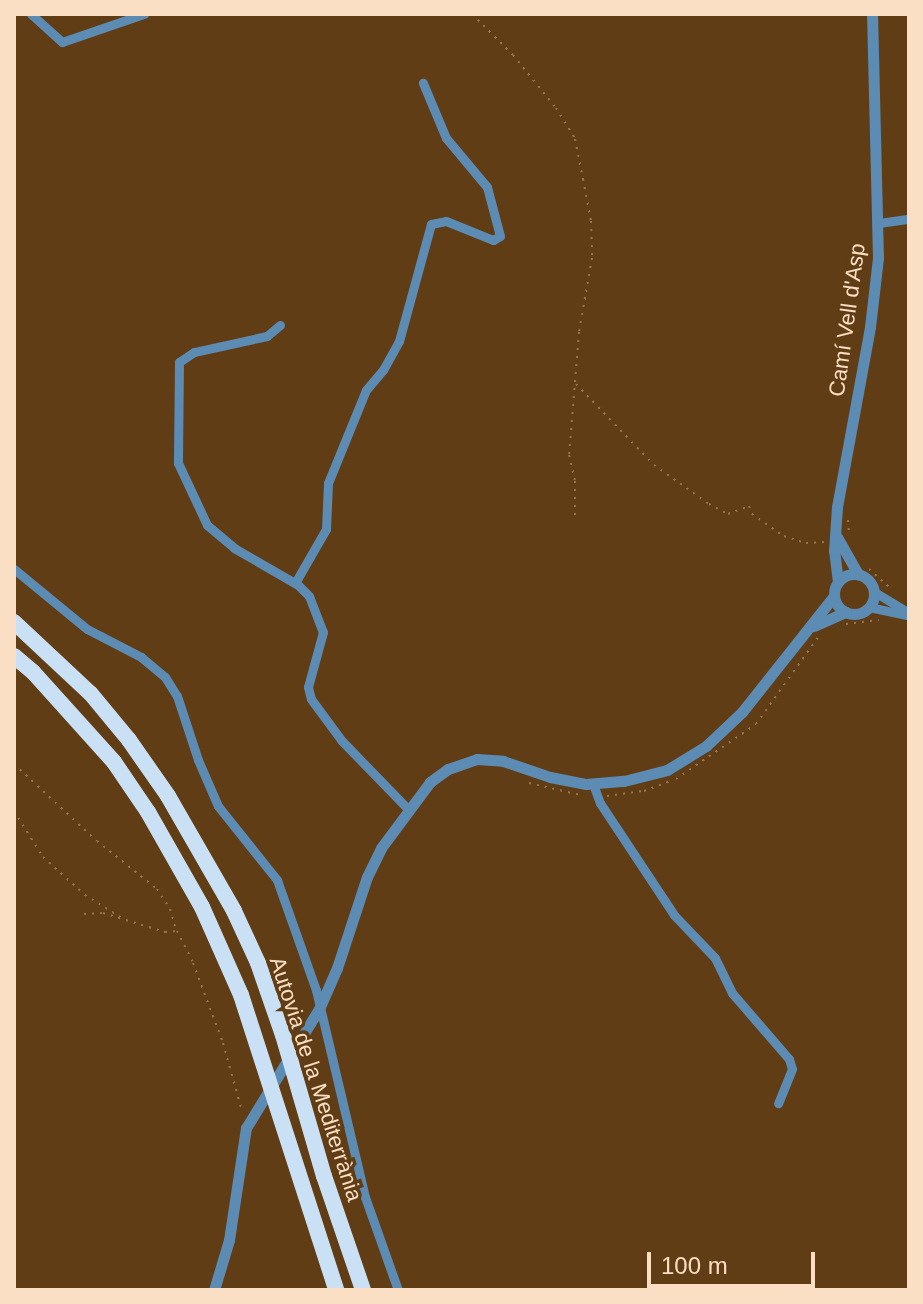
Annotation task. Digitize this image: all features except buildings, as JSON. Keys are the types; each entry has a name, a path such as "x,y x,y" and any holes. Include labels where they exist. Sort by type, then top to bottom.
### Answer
{"highway":[{"name":"Autovia de la Mediterrània","path":"14,622 91,694 168,796 234,911 258,963 283,1035 324,1176 363,1290"},
{"name":"Autovia de la Mediterrània","path":"14,656 114,762 148,812 223,951 336,1290"}],"street":[{"path":"31,14 62,42 144,14"},
{"name":"Camí Vell d'Asp","path":"838,582 836,539 840,492 876,290 879,223 872,14"},
{"path":"295,583 326,529 328,483 366,390 383,370 399,341 431,224 446,221 493,240 500,236 487,187 446,138 423,83"},
{"path":"879,223 909,219"},
{"path":"280,325 267,336 194,352 179,362 178,463 207,525 234,548 295,583 309,596 323,632 308,687 311,699 342,741 408,809"},
{"path":"836,539 873,591 892,608"},
{"path":"14,569 87,629 141,657 171,686 218,806 277,880 314,982 365,1197 398,1290"},
{"path":"214,1290 229,1240 246,1128 319,1009 337,968 367,877 408,809 430,782 448,769 477,759 503,761 550,777 593,784 624,781 667,770 706,746 758,695 834,596 838,582 859,569"},
{"path":"869,607 873,591"},
{"path":"834,596 845,618"},
{"path":"808,630 860,613 869,607 892,608 909,614"},
{"path":"593,784 597,796 674,915 715,958 732,993 789,1059 792,1069 778,1103"}],"path":[{"path":"472,14 513,55 556,108 575,139 591,221 592,258 579,332 569,455 575,481 575,518"},
{"path":"575,383 654,465 709,504 728,514 749,506 752,514 784,536 806,543 836,539"},
{"path":"848,510 850,539"},
{"path":"845,618 870,623 882,619 892,608 891,589 859,569"},
{"path":"528,782 565,794 597,796 660,786 692,771 765,715 820,634"},
{"path":"14,764 97,841 157,889 170,909 223,1043 246,1128"},
{"path":"14,811 43,857 85,895 123,919"},
{"path":"84,914 123,919 165,932 177,931"}]}
